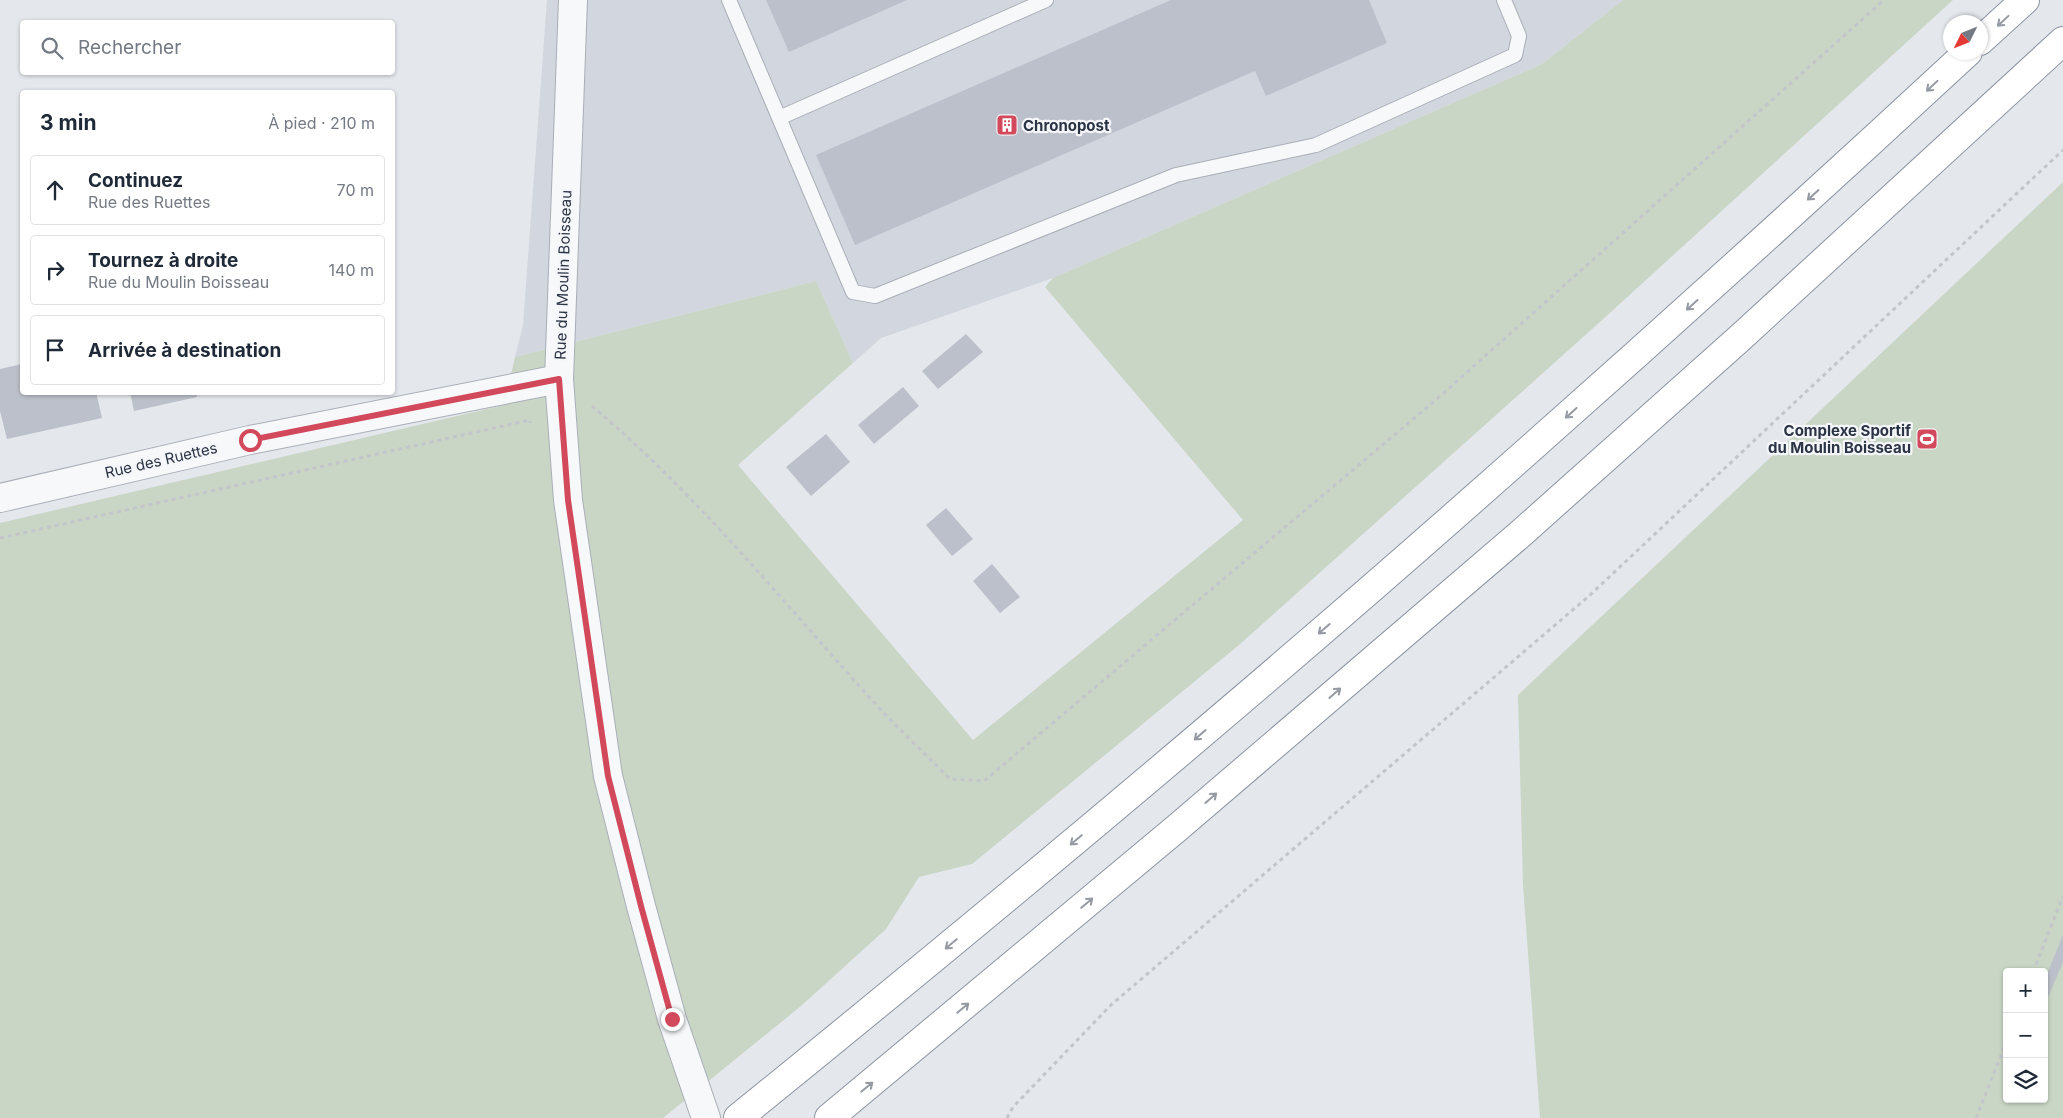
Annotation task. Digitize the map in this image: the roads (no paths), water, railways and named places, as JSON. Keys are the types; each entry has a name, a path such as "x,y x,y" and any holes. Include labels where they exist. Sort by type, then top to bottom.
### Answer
{"highway":[{"path":"1988,34 2025,0"},
{"path":"829,1118 1177,828 1518,536 1748,330 2063,40"},
{"path":"738,1118 1094,825 1382,579 1652,340 1959,60"}],"street":[{"name":"Rue du Moulin Boisseau","path":"573,0 559,379 568,500 608,776 672,1019 706,1118"},
{"name":"Rue des Ruettes","path":"0,498 250,440 559,379"}],"lane":[{"path":"729,0 853,292 875,296 1176,175 1316,144 1515,55 1519,36 1504,0"},
{"path":"779,118 1046,0"}],"place":[{"name":"Chronopost","path":"1007,125"},
{"name":"Complexe Sportif du Moulin Boisseau","path":"1927,439"}]}
